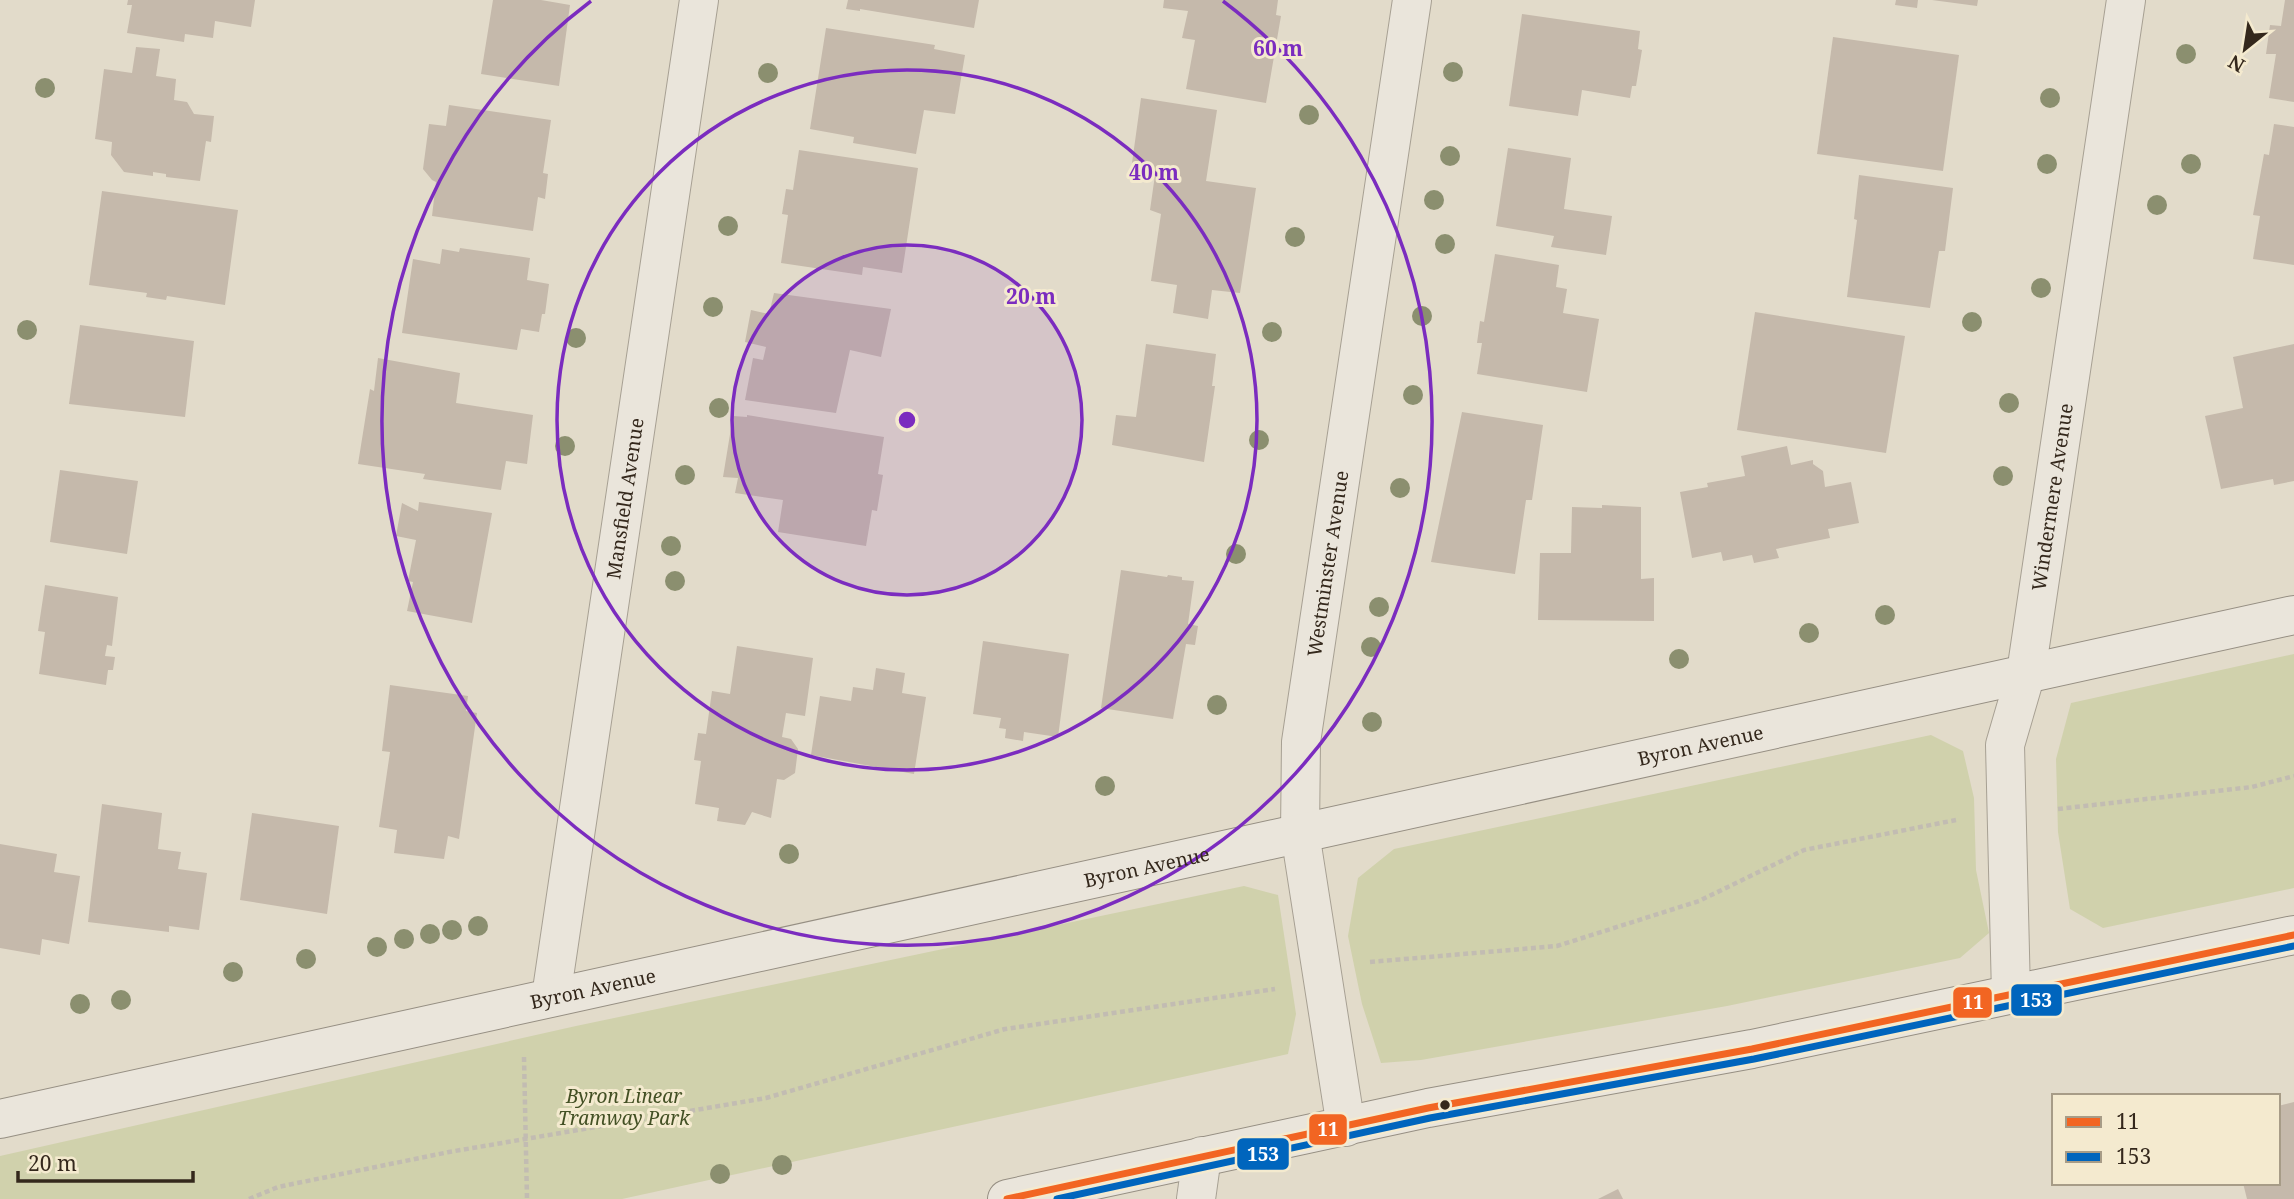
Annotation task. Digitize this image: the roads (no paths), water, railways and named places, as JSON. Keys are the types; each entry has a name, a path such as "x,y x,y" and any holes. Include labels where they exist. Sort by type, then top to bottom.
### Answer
{"street":[{"name":"Mansfield Avenue","path":"537,1000 699,0"},
{"name":"Westminster Avenue","path":"1346,1127 1300,834 1301,742 1412,0"},
{"name":"Windermere Avenue","path":"2011,994 2005,745 2026,673 2126,0"},
{"name":"Byron Avenue","path":"0,1119 2294,615"},
{"path":"1007,1199 1428,1108 1752,1049 2294,935"},
{"path":"1196,1199 1202,1156"}],"park label":[{"name":"Byron Linear Tramway Park","path":"624,1107"}]}
